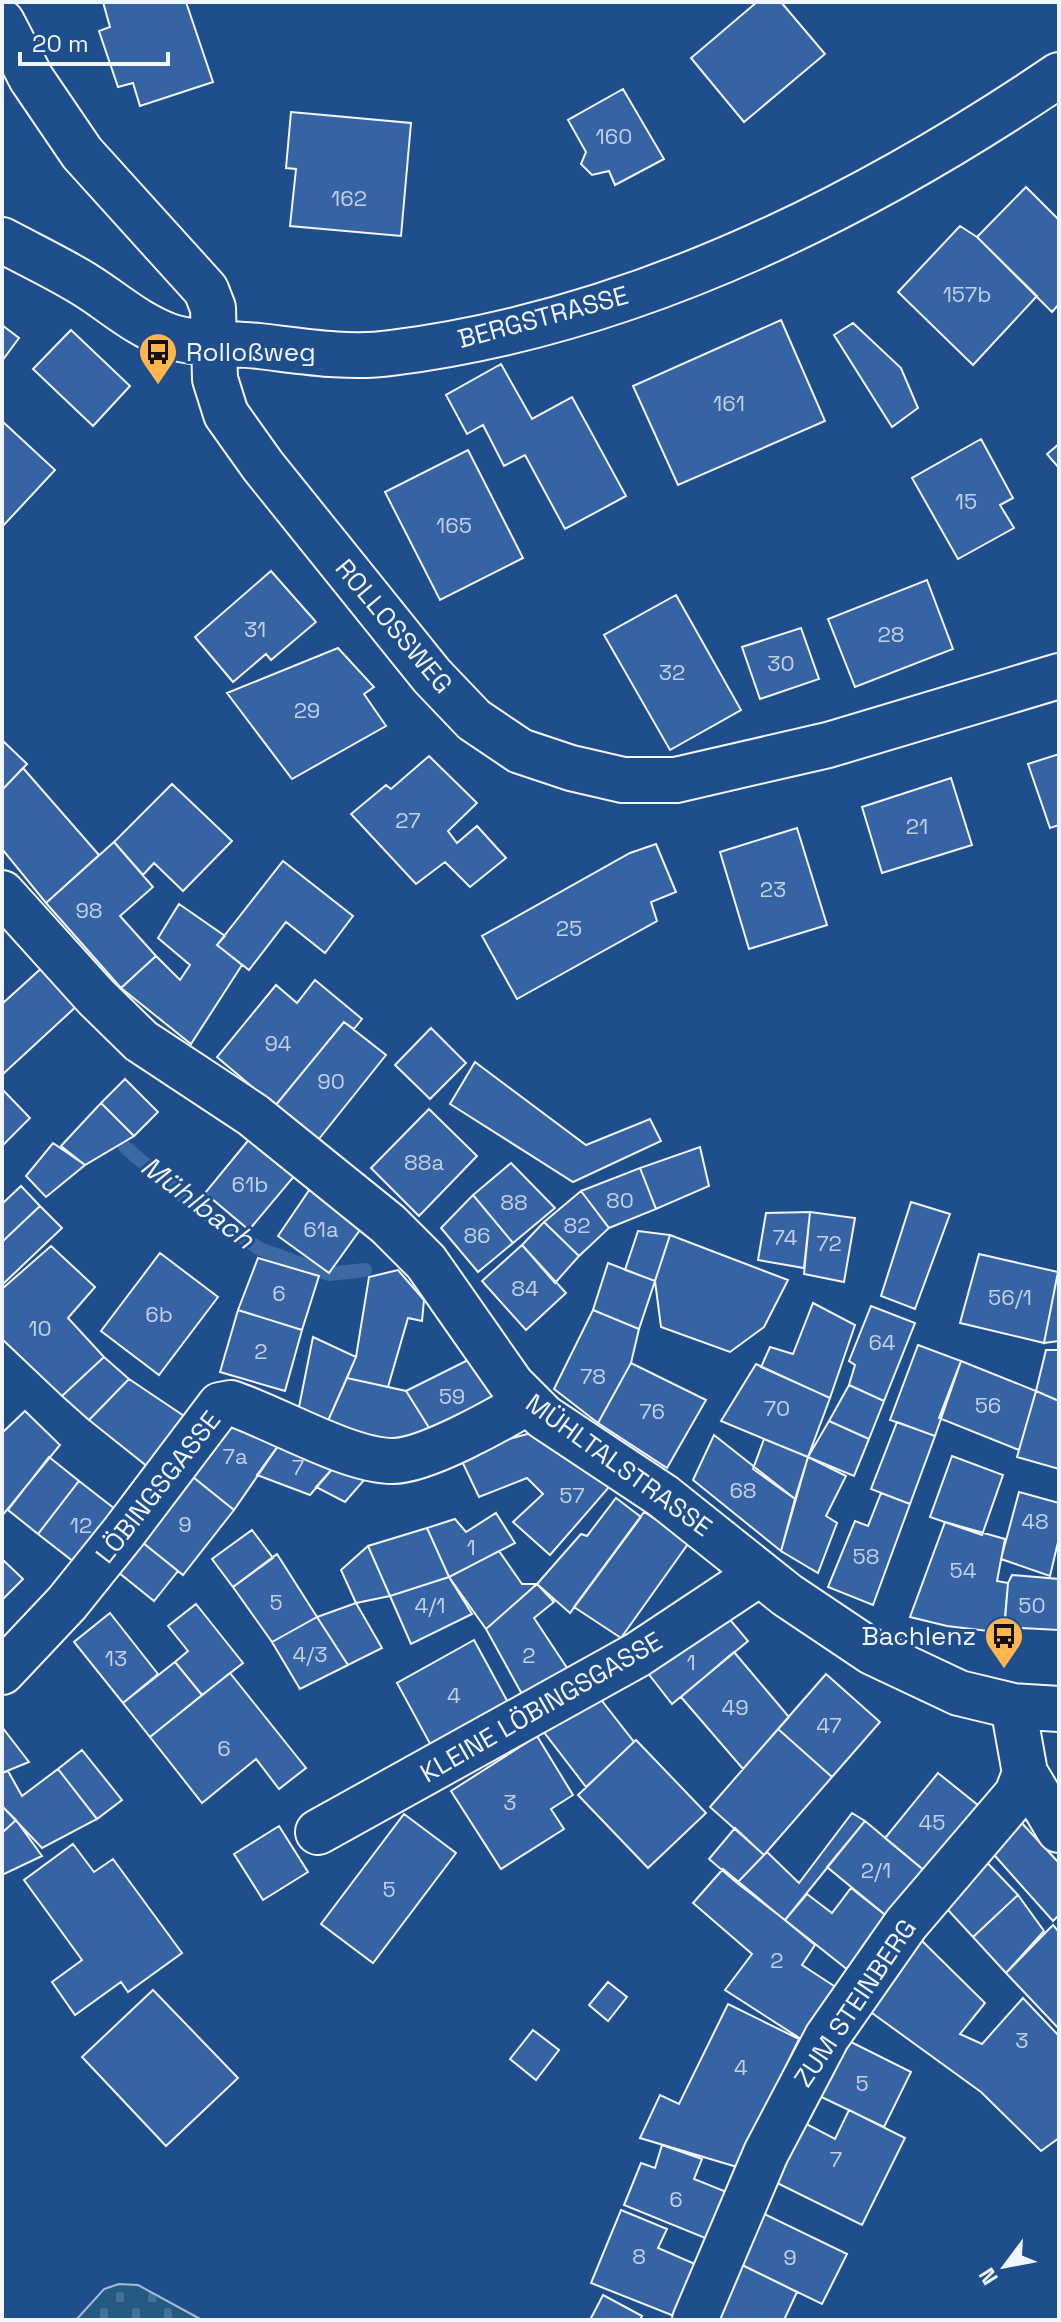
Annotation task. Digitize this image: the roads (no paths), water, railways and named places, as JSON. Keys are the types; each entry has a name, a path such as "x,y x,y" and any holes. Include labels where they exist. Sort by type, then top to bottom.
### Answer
{"street":[{"name":"ROLLOSSWEG","path":"2,22 31,78 82,153 206,290 213,308 215,379 226,414 263,466 432,676 474,720 520,751 571,768 623,780 676,780 828,745 1059,676"},
{"name":"BERGSTRASSE","path":"2,240 86,285 138,321 170,336 355,355 390,353 519,329 622,298 713,264 803,225 981,128 1059,75"},
{"name":"MÜHLTALSTRASSE","path":"2,893 96,997 141,1041 253,1115 388,1224 426,1262 528,1402 574,1439 706,1529 826,1624 883,1658 959,1693 1013,1706 1059,1709"},
{"name":"LÖBINGSGASSE","path":"2,1672 115,1544 220,1405 231,1403 374,1460 392,1461 421,1456 528,1402"},
{"name":"KLEINE LÖBINGSGASSE","path":"318,1832 637,1655 759,1574"},
{"path":"1013,1706 1025,1773 1059,1830"},
{"name":"ZUM STEINBERG","path":"695,2320 772,2139 827,2037 906,1924 1007,1810 1025,1773"}],"waterway":[{"name":"Mühlbach","path":"125,1147 194,1206 260,1249 329,1274 365,1270"}],"place":[{"name":"Rolloßweg","path":"158,386"},
{"name":"Bachlenz","path":"1004,1670"}]}
